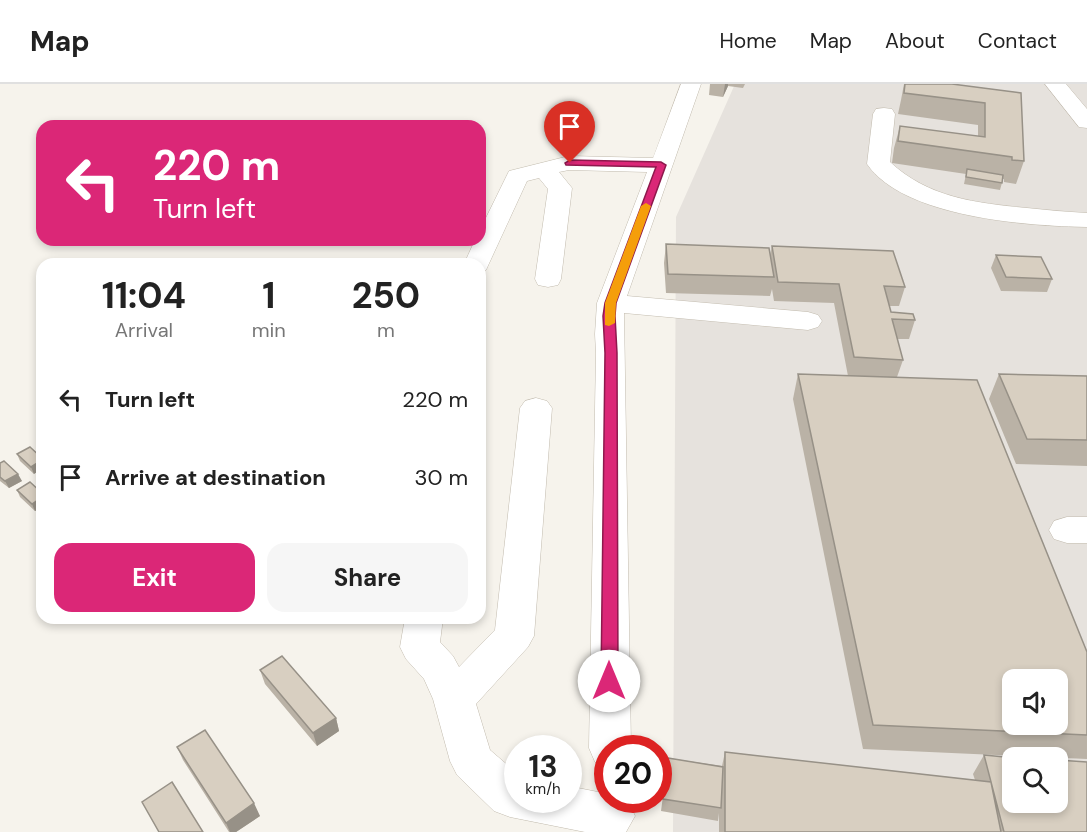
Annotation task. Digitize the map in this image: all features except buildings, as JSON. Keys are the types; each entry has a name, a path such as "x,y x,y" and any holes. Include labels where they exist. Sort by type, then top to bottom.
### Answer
{"street":[{"path":"610,735 611,303 691,84"},
{"path":"1055,84 1087,122"},
{"path":"884,114 878,164 891,178 927,199 987,212 1087,220"},
{"path":"486,244 517,176 570,163 661,165"},
{"path":"544,169 560,188 548,279"},
{"path":"611,303 808,321"},
{"path":"454,699 514,636 536,408"},
{"path":"423,624 420,646 439,668 454,699 472,761 504,790"},
{"path":"582,810 612,816"}],"shaded area":[{"path":"735,84 1087,84 1087,832 673,832 676,217"}],"slow traffic":[{"path":"609,323 611,303 646,206"}],"route":[{"path":"570,163 661,165 611,303 609,316 611,353 609,681"}]}
